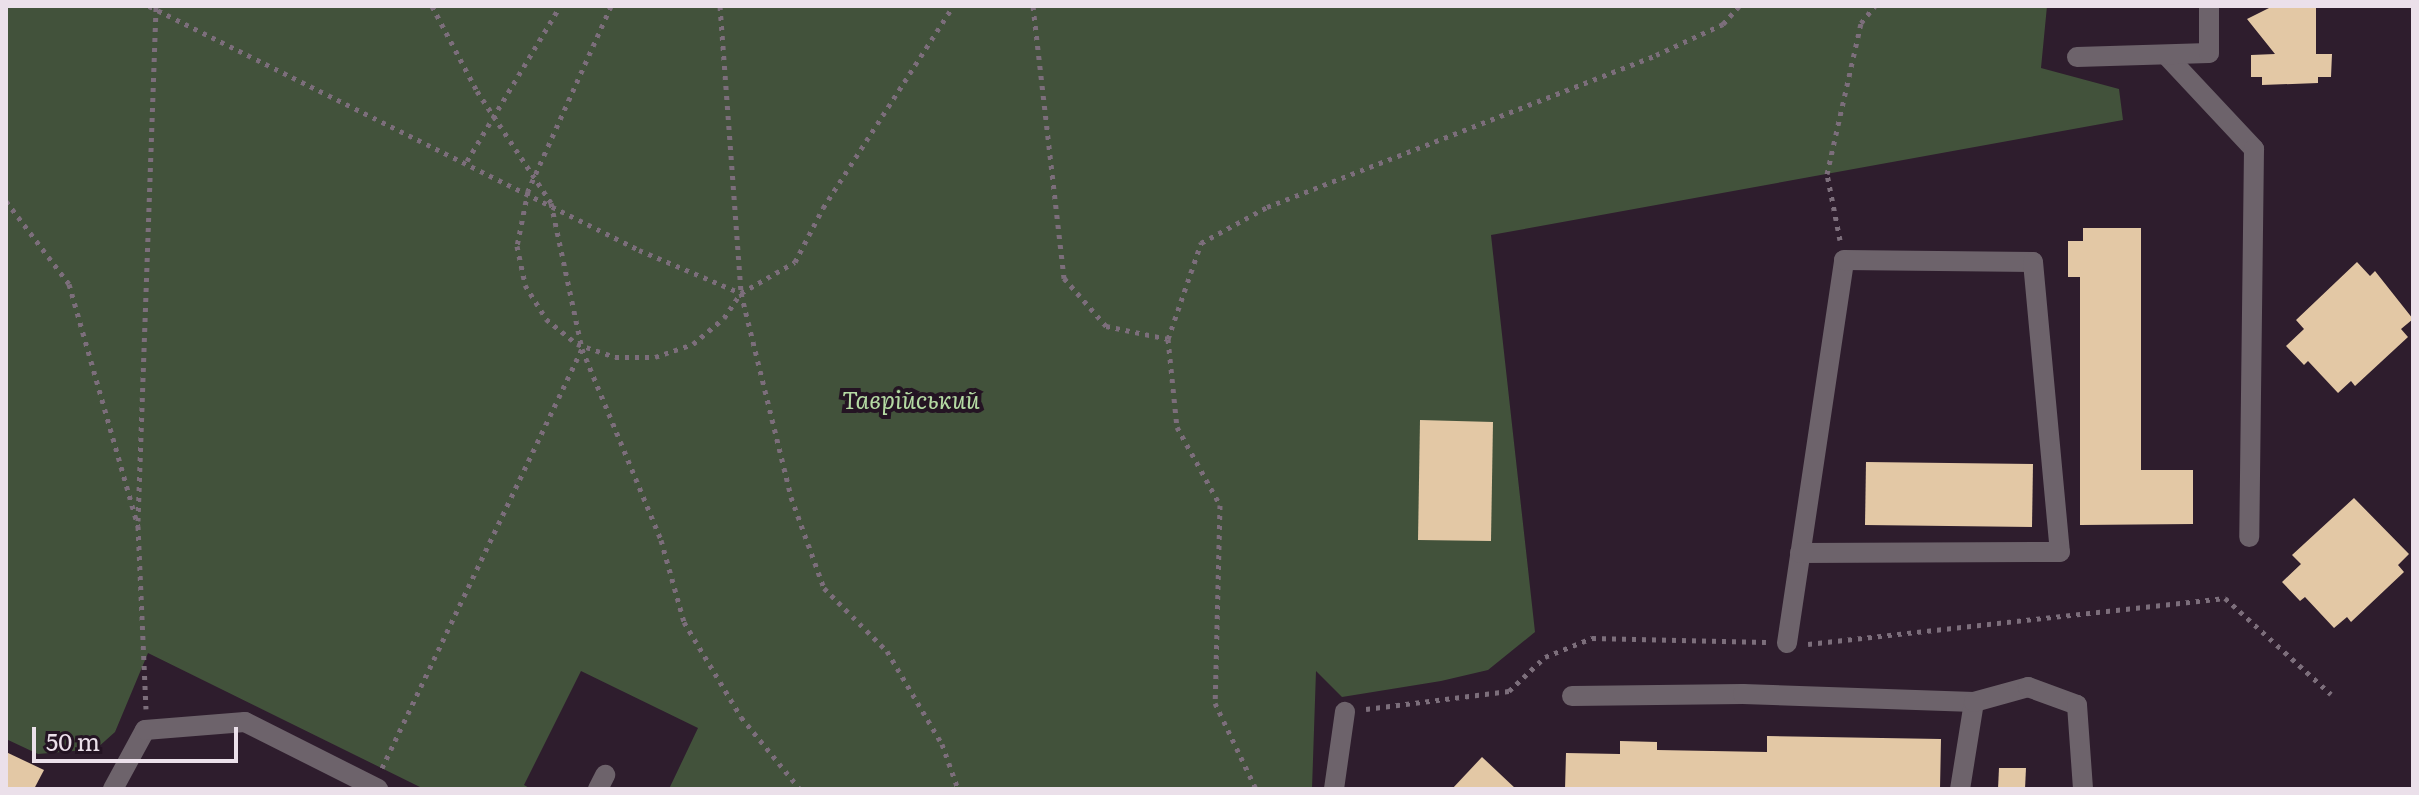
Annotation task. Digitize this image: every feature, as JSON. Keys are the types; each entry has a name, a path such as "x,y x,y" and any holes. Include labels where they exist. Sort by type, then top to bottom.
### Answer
{"street":[{"path":"2077,57 2209,53 2209,6"},
{"path":"2166,55 2254,149 2249,537"},
{"path":"1787,643 1800,553 1844,260 2033,262 2060,552 1800,553"},
{"path":"1572,696 1743,694 1974,702 2028,687 2077,705 2083,789"},
{"path":"1960,789 1974,702"},
{"path":"1334,789 1345,712"},
{"path":"113,789 145,730 245,722 376,788"}],"path":[{"path":"149,6 528,191 639,250 741,293"},
{"path":"432,6 494,117 551,203 582,347 661,540 684,622 741,717 800,789"},
{"path":"467,161 560,6"},
{"path":"611,6 528,191 517,246 525,285 546,319 582,347 615,357 655,357 693,344 724,318 741,293 795,262 823,208 953,6"},
{"path":"720,6 741,293 791,497 824,588 887,651 942,744 958,789"},
{"path":"1033,6 1064,278 1106,326 1168,339"},
{"path":"1256,789 1215,703 1220,505 1177,427 1168,339 1201,243 1267,207 1656,55 1723,24 1739,6"},
{"path":"1844,260 1827,174 1861,23 1875,6"},
{"path":"145,730 148,680 138,526 156,8"},
{"path":"6,201 69,284 138,526"},
{"path":"376,788 582,347"},
{"path":"1345,712 1509,691 1545,657 1592,638 1787,643 2225,598 2331,694"}],"green space":[{"name":"Таврійський","path":"6,6 2047,6 2041,68 2119,89 2123,120 1491,235 1535,632 1488,670 1441,681 1342,697 1316,671 1312,789 669,789 698,728 581,671 524,785 531,789 424,789 148,653 115,732 96,749 38,754 6,739"}],"building":[{"path":"2273,6 2316,6 2316,54 2332,54 2331,77 2318,77 2318,83 2262,85 2262,77 2251,77 2251,55 2275,54 2247,19"},
{"path":"2083,228 2141,228 2141,470 2193,470 2193,524 2080,525 2080,277 2068,277 2068,241 2083,241"},
{"path":"2357,262 2370,276 2375,271 2413,319 2401,329 2408,337 2355,386 2351,381 2338,393 2308,361 2304,365 2286,346 2304,329 2296,320"},
{"path":"1420,420 1493,422 1491,541 1418,540"},
{"path":"1866,462 2033,464 2032,527 1865,525"},
{"path":"2354,498 2409,554 2398,565 2404,572 2351,622 2347,617 2334,628 2305,597 2300,601 2282,582 2301,564 2292,555"},
{"path":"1767,736 1941,739 1940,789 1565,789 1566,753 1620,754 1620,741 1657,742 1657,750 1767,752"},
{"path":"6,752 44,770 34,789 6,789"},
{"path":"1482,757 1516,789 1452,789"},
{"path":"1999,768 2026,768 2025,789 1998,789"}]}
